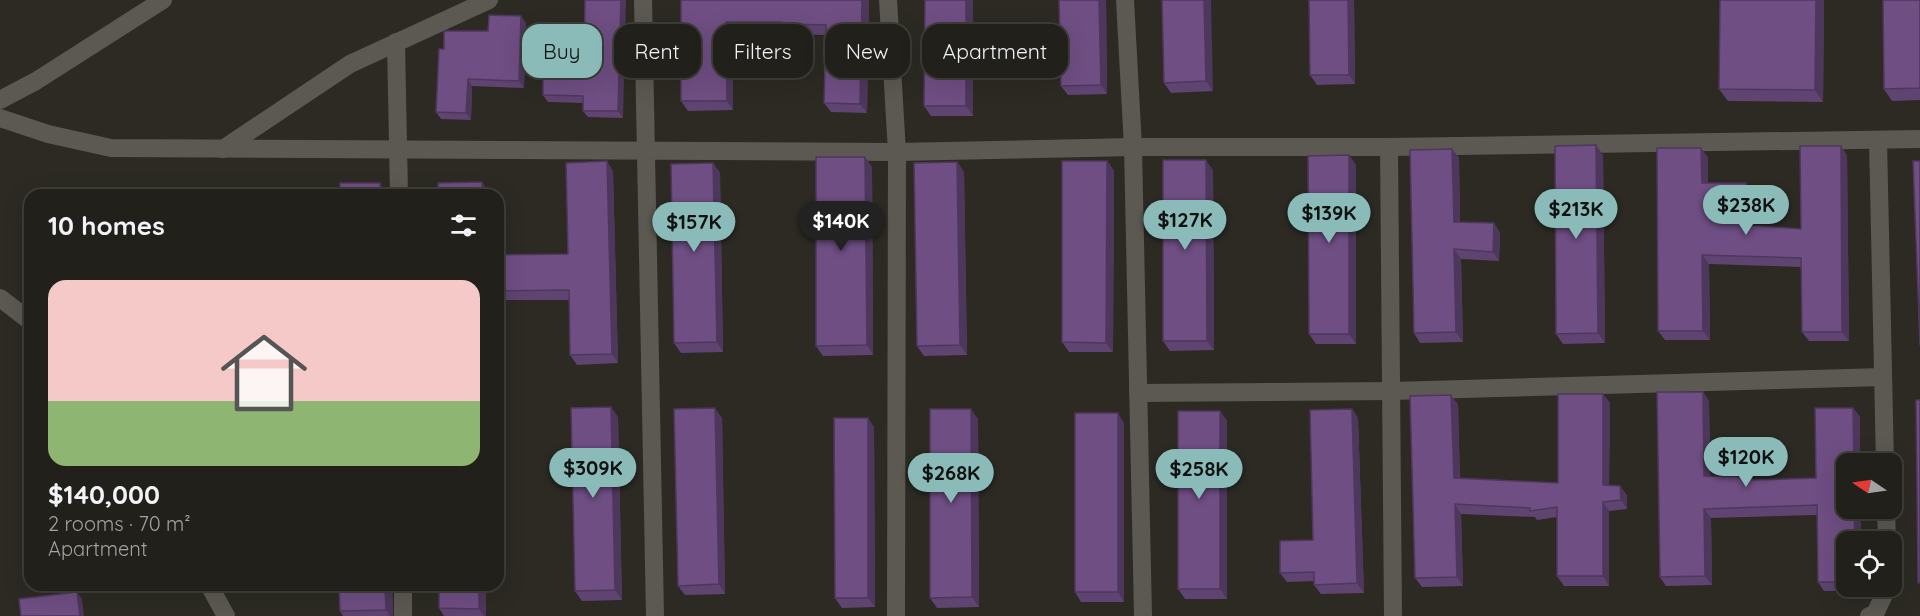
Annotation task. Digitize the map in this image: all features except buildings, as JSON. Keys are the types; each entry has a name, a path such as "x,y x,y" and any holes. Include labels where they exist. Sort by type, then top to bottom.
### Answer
{"street":[{"path":"0,100 36,81 163,0"},
{"path":"223,149 350,64 489,0"},
{"path":"643,0 644,151 655,616"},
{"path":"888,0 897,152 896,616"},
{"path":"1125,0 1133,147 1143,616"},
{"path":"396,42 399,189"},
{"path":"0,118 48,134 111,148 897,152 1133,147 1389,147 1920,139"},
{"path":"1878,141 1885,453"},
{"path":"1389,147 1393,616"},
{"path":"0,298 24,316"},
{"path":"1138,393 1391,391 1883,377"},
{"path":"212,591 226,616"},
{"path":"403,591 403,616"},
{"path":"1869,616 1875,614 1883,597"}]}
